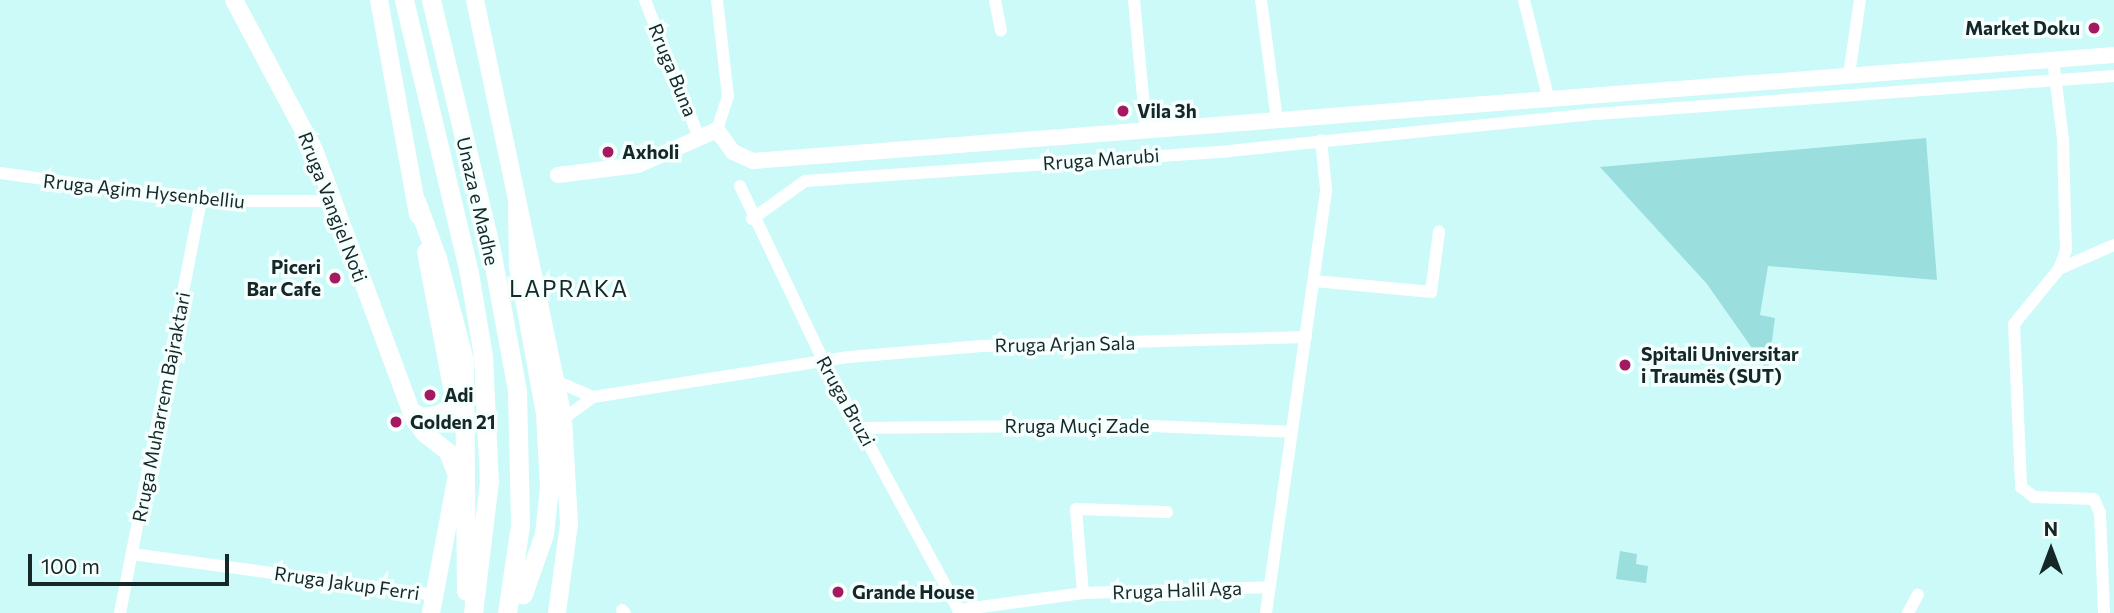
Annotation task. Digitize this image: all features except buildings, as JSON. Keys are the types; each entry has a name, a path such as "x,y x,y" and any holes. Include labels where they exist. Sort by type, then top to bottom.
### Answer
{"highway":[{"name":"Unaza e Madhe","path":"404,0 477,311 489,429 487,513 473,613"},
{"name":"Unaza e Madhe","path":"431,0 491,250 517,390 520,525 508,613"},
{"path":"416,201 437,258 464,360 466,591"},
{"path":"517,205 518,266 545,413 549,488 544,534 521,603"},
{"path":"517,390 532,459 531,528 521,603"},
{"path":"462,613 480,468 489,429"}],"main road":[{"name":"Rruga Vangjel Noti","path":"234,0 314,150 412,415"},
{"path":"379,0 455,395 457,475 437,596 431,613"},
{"path":"475,0 563,419 569,524 557,613"},
{"path":"412,415 437,415 452,405 455,395"},
{"path":"412,415 424,433 448,452 457,475"}],"street":[{"name":"Rruga Buna","path":"645,0 701,140"},
{"path":"717,0 728,96 717,130 733,152 753,161 2114,55"},
{"path":"995,0 1001,30"},
{"path":"1134,0 1146,130"},
{"path":"1261,0 1277,120"},
{"path":"1524,0 1549,101"},
{"path":"1849,75 1860,0"},
{"path":"2053,60 2063,139 2067,241 2059,269 2014,324 2021,487 2034,497 2094,499 2100,513 2104,613"},
{"name":"Rruga Marubi","path":"752,219 805,181 2114,76"},
{"name":"Rruga Buna","path":"558,175 638,165 701,140 717,130"},
{"path":"1266,613 1326,189 1321,141"},
{"name":"Rruga Agim Hysenbelliu","path":"0,173 201,201 331,201"},
{"name":"Rruga Bruzi","path":"740,186 752,219 824,362 959,611"},
{"name":"Rruga Muharrem Bajraktari","path":"120,613 201,201"},
{"path":"1315,281 1431,292 1439,232"},
{"path":"2059,269 2114,245"},
{"name":"Rruga Arjan Sala","path":"593,397 824,362 982,346 1306,337"},
{"path":"556,381 593,397"},
{"path":"563,419 593,397"},
{"name":"Rruga Muçi Zade","path":"861,428 1128,425 1292,432"},
{"name":"Rruga Halil Aga","path":"1083,593 1076,509 1167,512"},
{"name":"Rruga Jakup Ferri","path":"132,554 437,596"},
{"name":"Rruga Halil Aga","path":"959,611 1083,593 1270,587"},
{"path":"1908,613 1918,594"}],"shaded area":[{"path":"1926,138 1937,280 1768,266 1760,315 1775,318 1768,371 1707,284 1600,167"},
{"path":"1620,551 1637,554 1636,564 1648,566 1646,583 1616,579"}],"place":[{"name":"Market Doku","path":"2094,28"},
{"name":"Vila 3h","path":"1123,111"},
{"name":"Axholi","path":"608,152"},
{"name":"Piceri Bar Cafe","path":"335,278"},
{"name":"Spitali Universitar i Traumës (SUT)","path":"1625,365"},
{"name":"Adi","path":"430,395"},
{"name":"Golden 21","path":"396,422"},
{"name":"Grande House","path":"838,592"}],"district":[{"name":"LAPRAKA","path":"569,288"}]}
